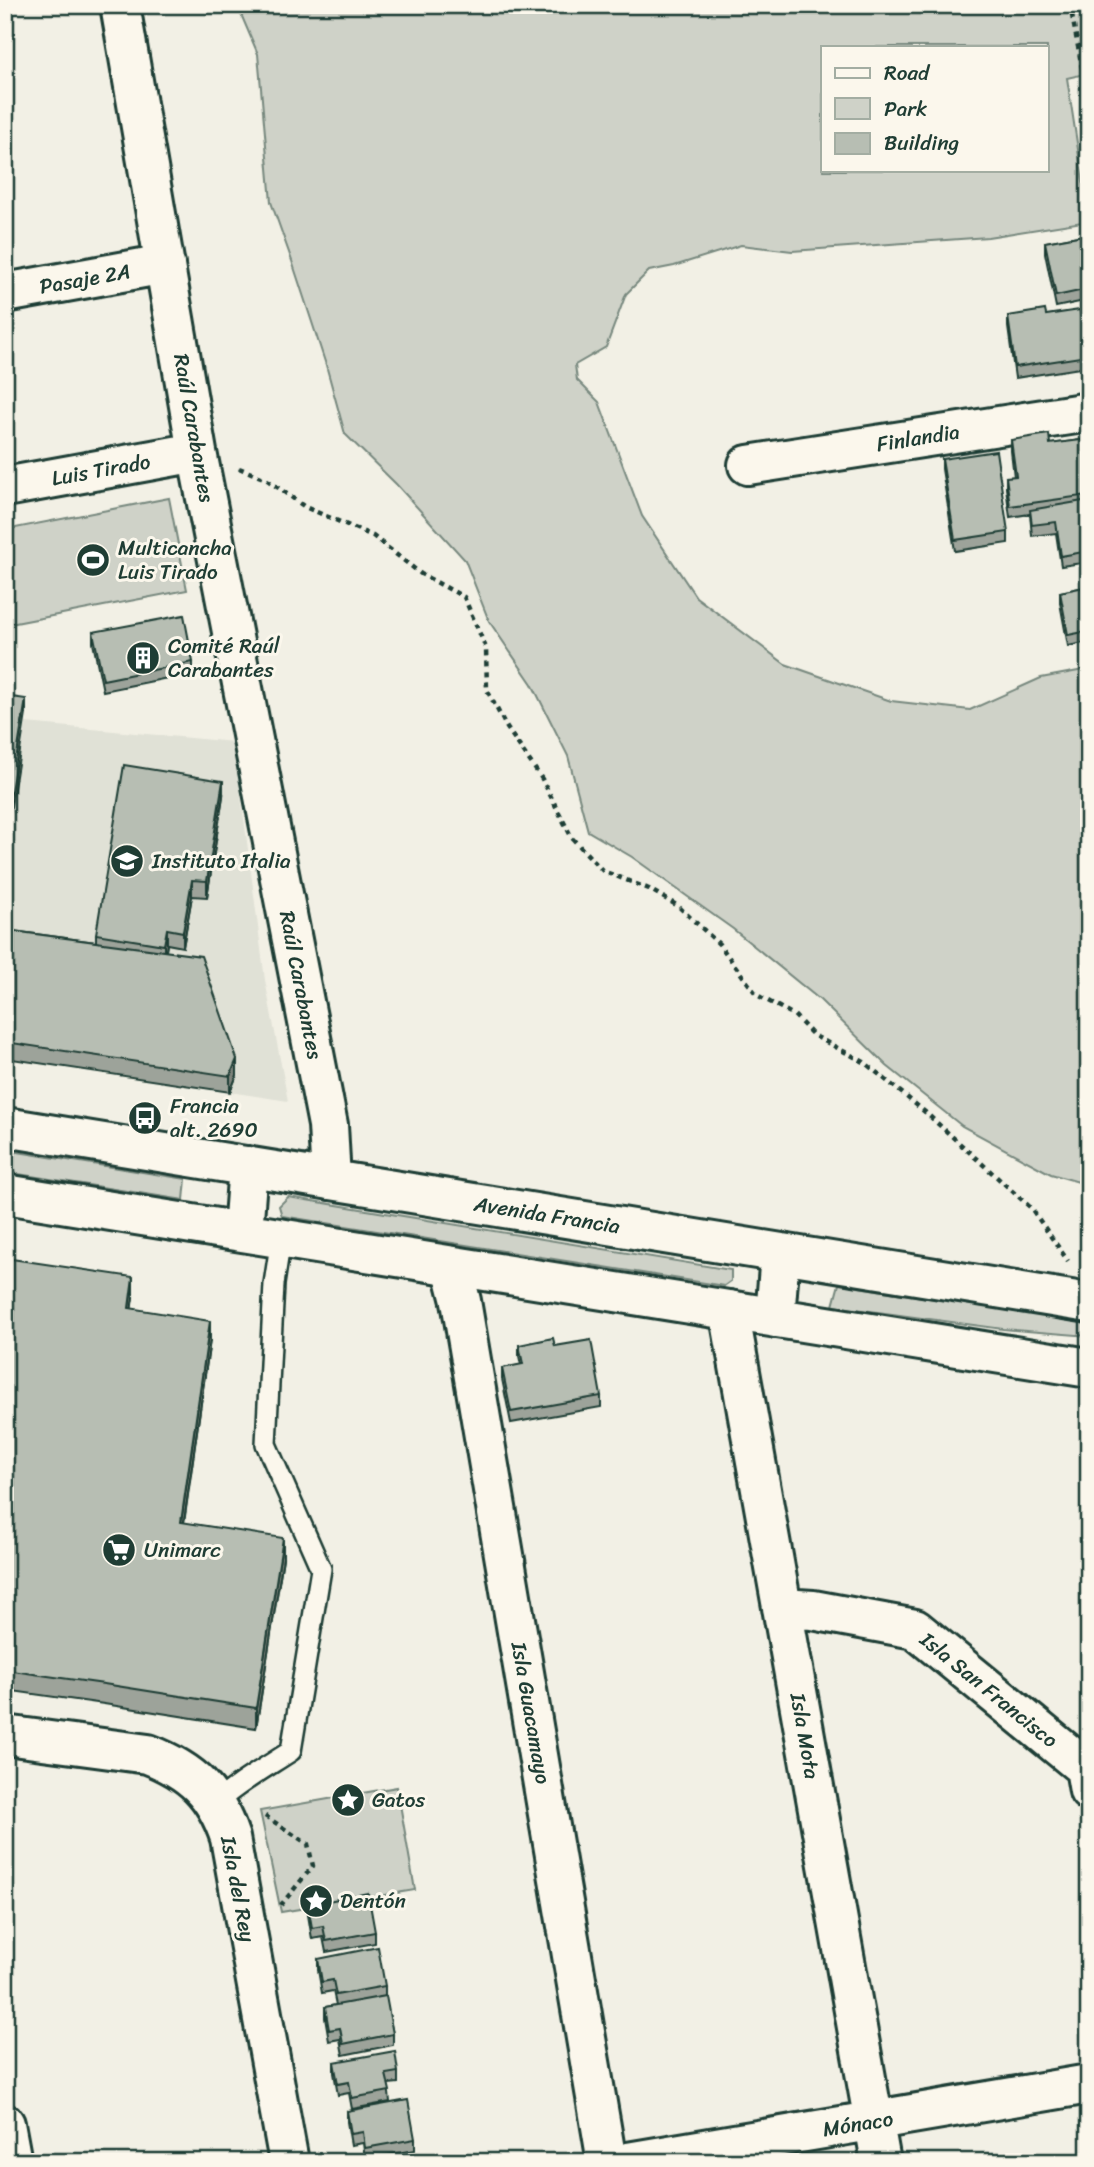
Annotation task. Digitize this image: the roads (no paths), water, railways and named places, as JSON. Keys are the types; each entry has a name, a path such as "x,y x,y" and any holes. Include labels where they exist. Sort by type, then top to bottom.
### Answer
{"street":[{"name":"Raúl Carabantes","path":"120,5 197,452 328,1125 331,1180"},
{"name":"Pasaje 2A","path":"5,293 165,264"},
{"name":"Finlandia","path":"748,464 1089,412"},
{"name":"Luis Tirado","path":"5,487 197,452"},
{"name":"Avenida Francia","path":"5,1127 1089,1303"},
{"path":"243,1232 248,1166"},
{"path":"5,1194 1089,1368"},
{"path":"775,1318 780,1253"},
{"name":"Isla Guacamayo","path":"452,1266 461,1301 607,2162"},
{"name":"Isla Mota","path":"729,1310 881,2162"},
{"name":"Isla San Francisco","path":"782,1608 813,1609 915,1629 1085,1768 1089,1791"},
{"name":"Isla del Rey","path":"5,1735 148,1754 188,1773 215,1804 230,1838 289,2162"},
{"name":"Mónaco","path":"628,2162 1089,2084"},
{"path":"5,2124 12,2162"}],"lane":[{"path":"215,1804 237,1785 291,1751 321,1569 266,1444 274,1284 281,1238"}],"place":[{"name":"Multicancha Luis Tirado","path":"93,560"},
{"name":"Comité Raúl Carabantes","path":"143,658"},
{"name":"Instituto Italia","path":"127,861"},
{"name":"Francia alt. 2690","path":"145,1118"},
{"name":"Unimarc","path":"119,1550"},
{"name":"Gatos","path":"348,1800"},
{"name":"Dentón","path":"316,1901"}]}
